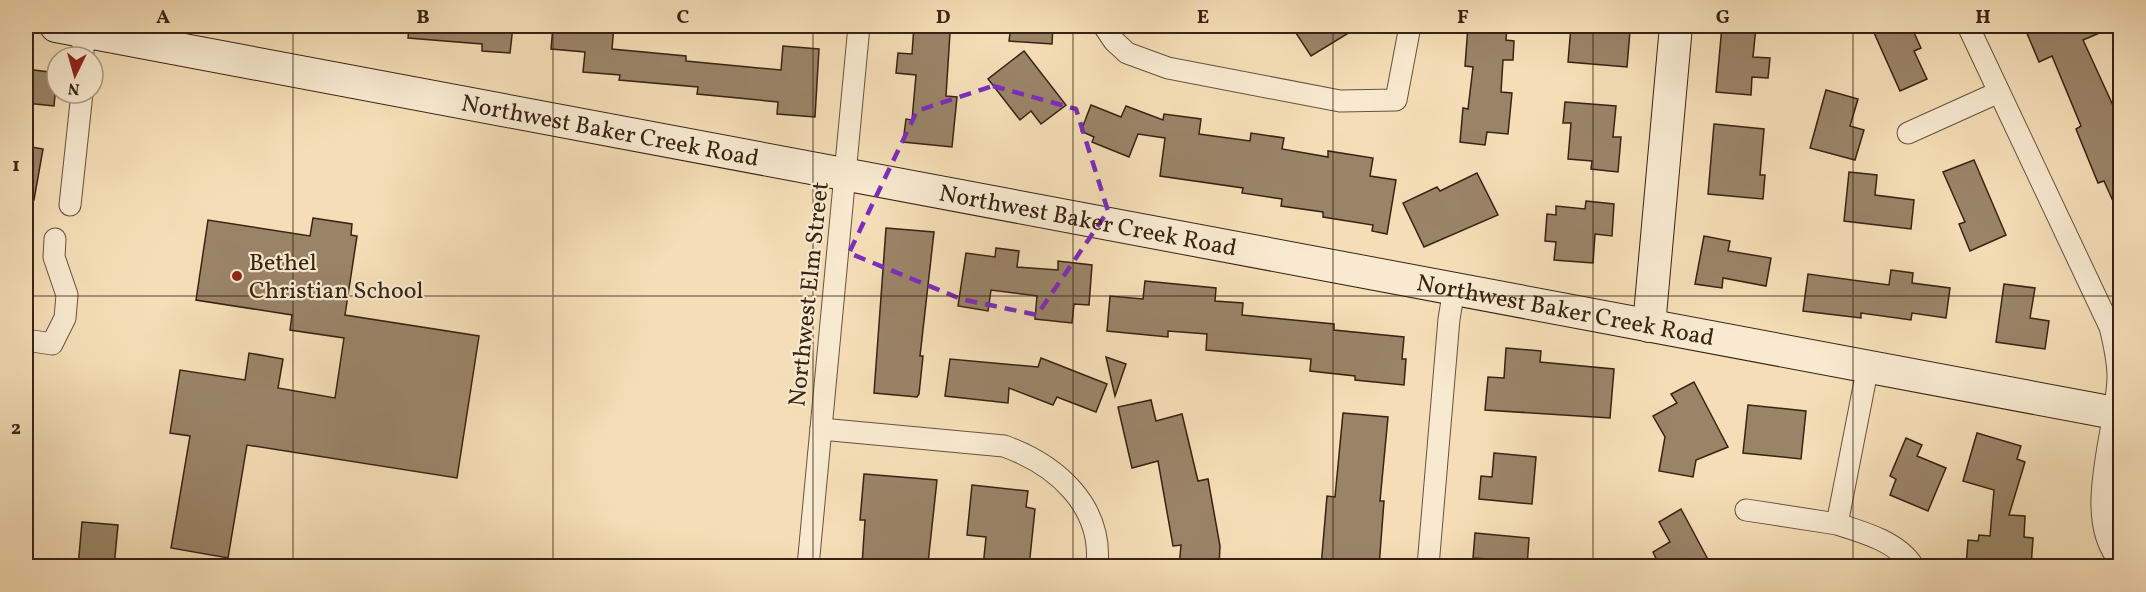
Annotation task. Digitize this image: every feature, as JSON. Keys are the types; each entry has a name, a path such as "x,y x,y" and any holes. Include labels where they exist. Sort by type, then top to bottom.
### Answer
{"main road":[{"path":"1649,326 1676,26"},
{"name":"Northwest Baker Creek Road","path":"76,35 846,174 2118,414"}],"street":[{"name":"Northwest Elm Street","path":"808,567 859,26"},
{"path":"1104,26 1114,41 1127,53 1159,66 1340,101 1396,100 1410,26"},
{"path":"1968,26 2110,327 2117,368 2118,414 2101,504 2105,534 2121,561"},
{"path":"1908,133 1999,92"},
{"path":"70,205 81,105"},
{"path":"28,340 52,344 65,318 67,295 54,257 55,238"},
{"path":"1428,567 1449,319 1455,289"},
{"path":"1837,525 1868,366"},
{"path":"821,429 1004,446 1027,454 1049,467 1073,492 1094,522 1099,550 1097,567"},
{"path":"1746,510 1837,525 1868,534 1890,546 1909,560 1913,567"}],"highlighted area":[{"path":"993,86 1076,109 1108,211 1037,315 961,299 849,253 917,111"}],"building":[{"path":"409,26 513,26 510,53 482,51 482,44 408,38"},
{"path":"553,26 614,26 612,49 686,56 686,61 781,70 783,46 819,49 815,117 777,114 778,102 697,94 698,87 619,80 620,75 583,72 585,52 551,49"},
{"path":"914,26 947,26 947,33 950,33 946,96 957,97 952,147 903,142 906,119 912,120 916,75 896,73 898,53 912,54"},
{"path":"1011,26 1053,26 1052,44 1009,41"},
{"path":"1308,26 1360,26 1311,56 1296,33"},
{"path":"1468,26 1507,26 1506,40 1514,41 1513,60 1503,60 1501,92 1512,93 1508,134 1487,132 1485,145 1460,142 1463,108 1468,109 1473,67 1465,66"},
{"path":"1571,26 1615,26 1614,30 1630,31 1627,67 1568,62"},
{"path":"1722,26 1756,26 1753,57 1770,58 1768,78 1752,77 1751,95 1716,92"},
{"path":"1871,26 1911,26 1921,48 1914,51 1927,79 1900,91"},
{"path":"2039,26 2116,26 2083,40 2121,123 2121,219 2104,181 2098,183 2076,129 2081,126 2052,56 2039,62 2026,31"},
{"path":"1024,51 1066,105 1041,124 1031,111 1020,120 988,79"},
{"path":"26,69 45,71 45,105 54,106 26,103"},
{"path":"1826,90 1858,99 1850,126 1864,130 1855,160 1810,148"},
{"path":"1565,102 1616,106 1613,137 1621,137 1618,172 1591,169 1592,161 1568,159 1571,123 1563,123"},
{"path":"1091,105 1121,117 1126,106 1163,120 1164,114 1201,119 1199,134 1250,141 1251,133 1284,138 1282,149 1328,157 1328,151 1373,158 1370,176 1396,180 1387,234 1372,231 1373,225 1323,217 1323,212 1281,206 1282,199 1242,193 1243,188 1160,176 1165,138 1138,134 1129,157 1092,142 1094,137 1081,131"},
{"path":"1714,124 1764,129 1760,175 1765,175 1763,199 1708,194"},
{"path":"26,146 43,149 34,200 26,199"},
{"path":"1974,160 2006,235 1970,251 1959,224 1965,222 1943,172"},
{"path":"1849,172 1877,175 1875,195 1914,200 1911,229 1844,221"},
{"path":"1477,173 1498,215 1424,247 1403,203 1437,187 1440,191"},
{"path":"1586,201 1614,204 1612,236 1595,234 1593,263 1554,260 1556,242 1545,241 1547,214 1556,215 1556,206 1585,209"},
{"path":"313,218 352,224 351,235 357,236 345,315 479,336 457,478 247,445 228,558 171,548 190,436 170,433 180,370 245,380 249,353 283,359 278,388 335,398 344,338 290,330 292,315 196,300 208,220 310,236"},
{"path":"886,228 934,232 917,397 874,393"},
{"path":"1704,236 1730,241 1728,251 1771,258 1766,286 1723,278 1722,288 1695,284"},
{"path":"996,248 1019,251 1017,267 1058,270 1058,261 1092,265 1089,305 1074,304 1072,323 1035,319 1037,296 991,290 988,311 958,306 966,253 995,257"},
{"path":"1891,270 1913,273 1912,283 1950,288 1946,318 1912,313 1911,320 1861,313 1861,318 1803,311 1808,274 1889,285"},
{"path":"1145,281 1216,288 1215,301 1243,303 1242,315 1334,324 1334,330 1404,337 1402,359 1406,359 1404,385 1355,380 1355,376 1310,371 1311,359 1206,350 1207,334 1168,331 1168,337 1107,331 1110,296 1143,299"},
{"path":"2004,284 2035,288 2030,318 2049,321 2045,349 1996,342"},
{"path":"1506,348 1541,351 1540,362 1614,369 1610,418 1485,410 1488,377 1504,378"},
{"path":"1106,357 1126,364 1115,396"},
{"path":"1041,358 1107,384 1096,412 1057,397 1053,405 1009,388 1008,403 945,396 950,359 1038,367"},
{"path":"1694,382 1728,447 1696,460 1693,477 1659,471 1665,437 1653,416 1677,403 1671,394"},
{"path":"1151,400 1156,421 1182,414 1198,481 1208,479 1220,546 1219,567 1179,567 1181,545 1173,546 1158,461 1132,468 1118,407"},
{"path":"1748,405 1806,411 1801,459 1743,453"},
{"path":"1343,413 1388,417 1380,501 1384,501 1379,567 1321,567 1327,496 1335,497"},
{"path":"1977,433 2021,446 2017,459 2025,462 2009,515 2025,516 2024,537 2033,538 2031,567 1966,567 1968,540 1978,541 1979,535 1990,536 1994,490 1963,481"},
{"path":"1906,438 1922,445 1917,456 1946,468 1928,511 1890,495 1896,479 1890,476"},
{"path":"1494,453 1536,457 1532,504 1479,499 1481,476 1492,477"},
{"path":"864,474 937,480 928,563 917,562 917,567 862,565 865,520 860,520"},
{"path":"972,485 1028,491 1026,507 1035,509 1029,567 983,567 986,537 967,535"},
{"path":"1681,509 1712,567 1660,567 1653,552 1670,542 1659,522"},
{"path":"82,522 118,525 114,567 78,567"},
{"path":"1475,533 1529,538 1527,567 1488,567 1488,559 1473,558"}],"place":[{"name":"Bethel Christian School","path":"237,276"}]}
